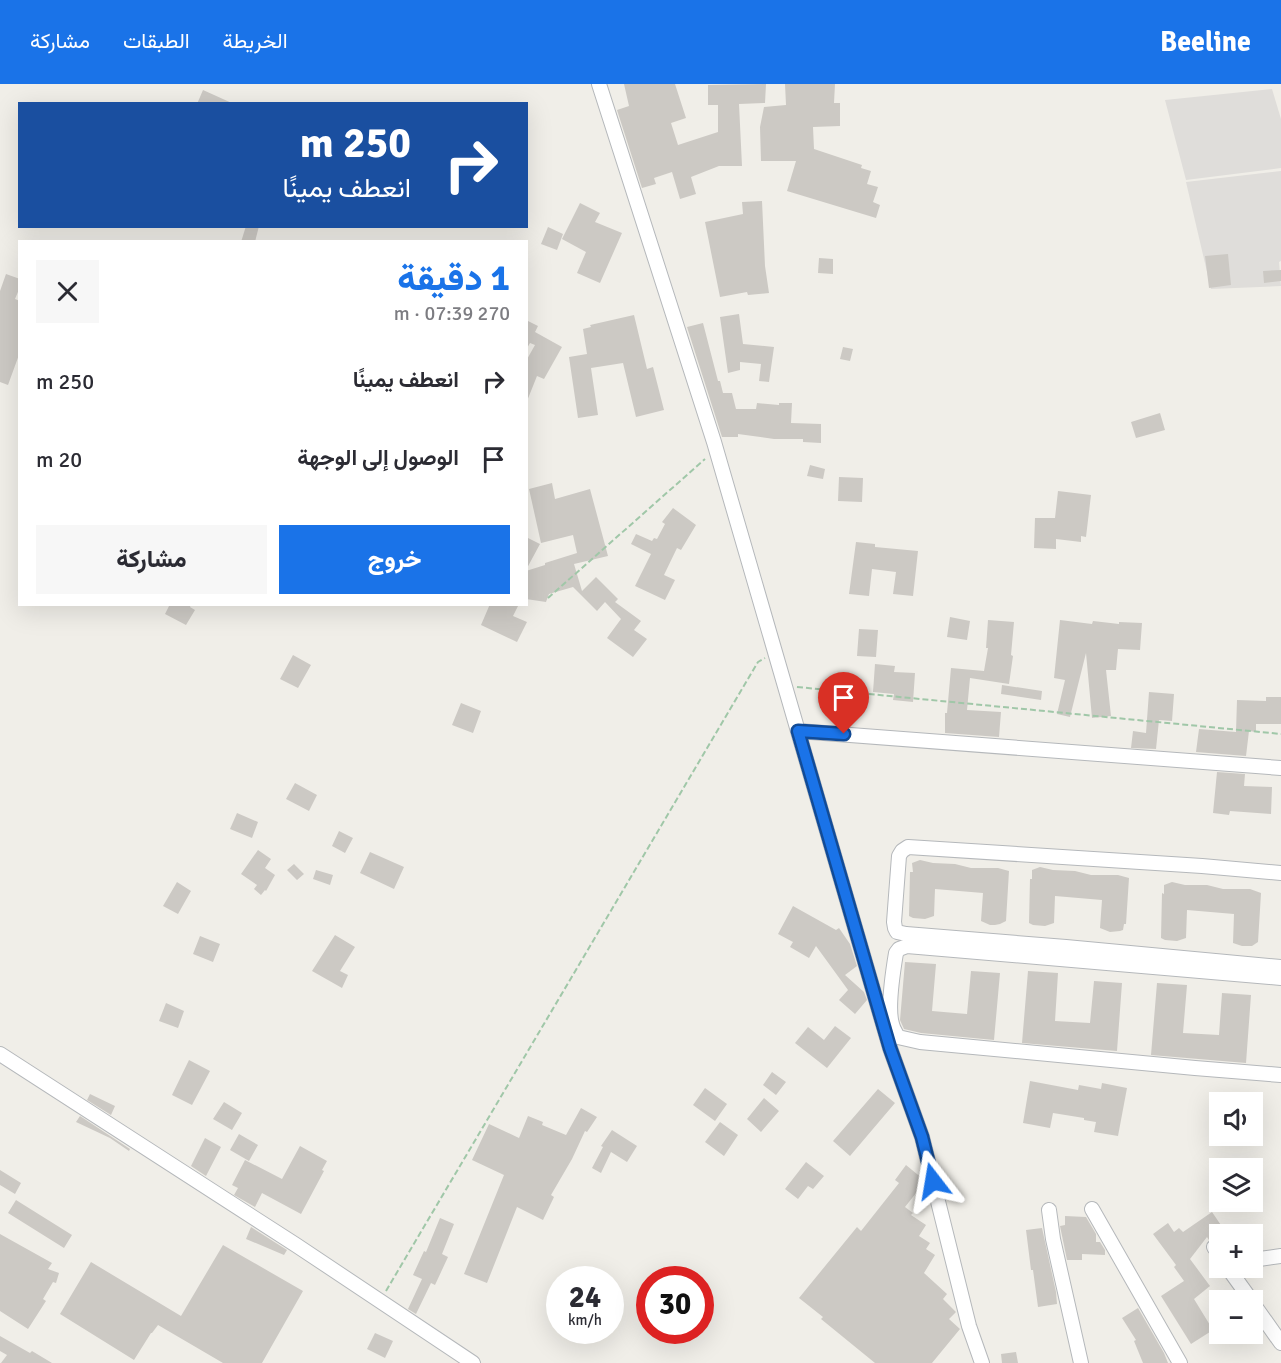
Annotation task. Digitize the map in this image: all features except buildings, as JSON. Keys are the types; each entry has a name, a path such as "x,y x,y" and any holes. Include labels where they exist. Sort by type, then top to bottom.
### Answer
{"street":[{"path":"599,84 716,449 890,1048 922,1137 969,1326 982,1363"},
{"path":"798,731 1281,768"},
{"path":"1281,873 908,847 899,856 894,922 897,932 906,934 1066,946 1281,967"},
{"path":"1281,978 906,946 896,953 891,997 892,1027 898,1037 906,1039 937,1044 1281,1075"},
{"path":"0,1054 379,1299 473,1363"},
{"path":"1092,1209 1180,1363"},
{"path":"1049,1210 1053,1239 1081,1363"},
{"path":"1263,1258 1281,1256"},
{"path":"1263,1317 1281,1343"}],"path":[{"path":"548,598 716,449"},
{"path":"379,1299 386,1291 758,662 775,652"},
{"path":"785,686 1281,734"}],"shaded area":[{"path":"1272,89 1281,119 1281,168 1186,180 1165,100"},
{"path":"1281,171 1281,261 1279,262 1281,286 1211,289 1186,182"}],"route":[{"path":"844,734 798,731 890,1048 922,1137 933,1181"}]}
